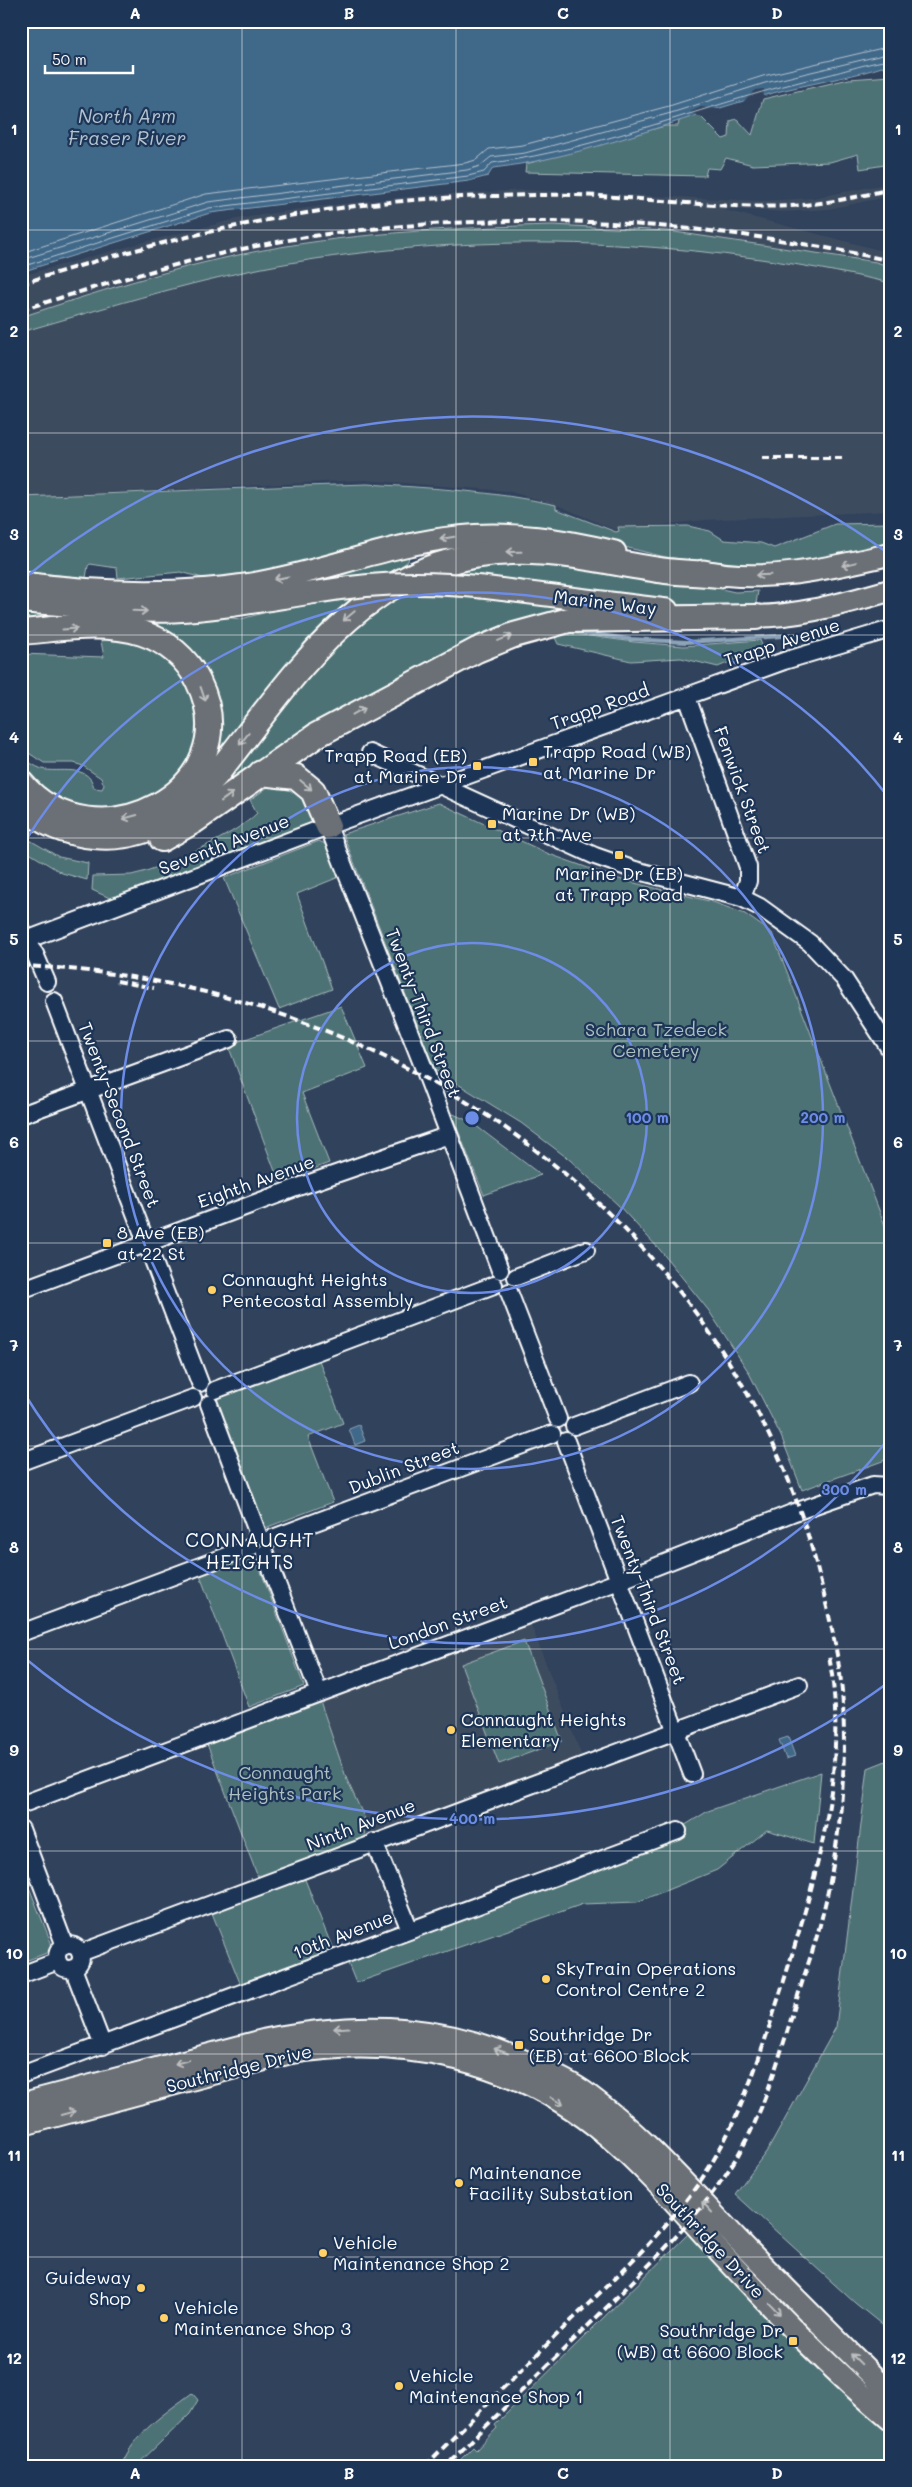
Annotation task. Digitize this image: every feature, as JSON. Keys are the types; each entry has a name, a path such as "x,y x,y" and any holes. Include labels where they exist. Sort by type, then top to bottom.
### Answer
{"highway":[{"path":"21,805 49,824 65,831 100,837 136,833 170,818 192,800 216,775 308,658 338,626 383,590 413,575 444,564 476,556 531,552 666,571 719,575"},
{"path":"21,822 44,837 78,850 110,852 140,847 169,836 194,822 301,744 372,704 477,650 514,634 569,620 756,617"},
{"path":"21,632 108,628 124,629 154,638 167,645 194,672 207,704 208,719 204,750 192,777 168,800 138,815 121,820 84,819 48,805 21,783"},
{"path":"261,773 296,777 313,791 328,826"}],"main road":[{"path":"21,583 88,591 172,592 252,583 441,539 505,535 561,541 719,575 765,575 806,571 839,566 891,554"},
{"name":"Marine Way","path":"21,602 131,611 174,611 240,605 368,584 406,582 482,587 691,613 756,617 814,610 891,590"},
{"name":"Southridge Drive","path":"21,2104 264,2040 341,2028 378,2028 447,2035 512,2054 587,2093 650,2146 740,2242 891,2394"},
{"name":"Southridge Drive","path":"21,2126 289,2053 321,2048 367,2046 432,2052 460,2058 515,2077 572,2110 607,2136 644,2170 827,2363 891,2420"},
{"path":"515,2077 545,2071"}],"street":[{"name":"Trapp Avenue","path":"687,697 784,660 891,629"},
{"name":"Trapp Road","path":"442,786 687,697"},
{"name":"Fenwick Street","path":"687,697 748,867 748,881 742,898"},
{"path":"370,753 595,856 635,870 742,898 766,911 794,931 827,961 857,997 891,1051"},
{"name":"Seventh Avenue","path":"22,938 442,786"},
{"name":"Twenty-Third Street","path":"328,826 449,1135 501,1282 558,1432 619,1581 692,1774"},
{"path":"22,938 35,954 48,982"},
{"name":"Twenty-Second Street","path":"54,1001 319,1693"},
{"path":"21,1115 229,1039"},
{"name":"Eighth Avenue","path":"21,1290 449,1135"},
{"path":"21,1462 501,1282 508,1270 516,1277 586,1250"},
{"path":"558,1432 574,1434 574,1426 690,1383"},
{"name":"Dublin Street","path":"21,1633 558,1432"},
{"name":"London Street","path":"22,1806 873,1484 889,1487"},
{"name":"Ninth Avenue","path":"21,1975 798,1685"},
{"path":"21,1829 102,2046"},
{"name":"10th Avenue","path":"21,2075 678,1831"},
{"path":"374,1842 410,1930"}],"shaded area":[{"path":"891,183 891,196 829,209 786,212 721,209 891,253 891,511 705,520 615,530 557,505 507,491 365,480 21,497 21,276 236,219 306,208 413,196 524,190 763,201 813,198"},
{"name":"Connaught Heights Elementary","path":"530,1622 583,1759 366,1838 320,1701"}],"green space":[{"path":"891,76 891,164 860,169 858,154 830,162 753,165 726,158 720,169 707,168 705,176 525,172 526,164 665,126 678,126 680,117 690,112 701,117 723,139 729,137 730,121 737,119 752,135 763,99 849,79"},
{"path":"552,225 668,231 876,262 891,267 891,283 817,268 669,249 594,244 520,243 445,246 370,252 261,268 158,293 21,332 21,317 159,274 243,254 358,236"},
{"path":"367,484 510,496 556,505 556,509 616,532 619,531 618,527 688,526 710,531 724,540 761,543 774,548 835,524 891,523 891,543 816,560 781,565 740,566 665,557 580,536 318,560 262,572 206,579 181,572 118,578 117,568 90,564 86,578 21,571 21,497"},
{"path":"409,556 408,561 383,580 207,773 215,735 216,707 207,681 185,649 21,623 21,610 214,616 241,619 308,601 93,596"},
{"path":"501,560 667,577 735,592 758,591 756,604 751,607 668,604 555,614 203,806 310,665 412,583"},
{"path":"552,631 634,642 684,646 760,640 763,648 718,667 681,658 631,661 558,644"},
{"path":"100,636 149,646 177,666 198,702 200,737 182,778 140,805 124,804 108,808 91,808 58,799 21,772 21,756 42,769 80,772 91,780 94,788 102,789 104,785 101,778 83,766 74,763 44,763 21,748 21,654 104,657"},
{"path":"272,784 299,787 313,824 112,899 92,890 93,876 131,875 143,872 187,855 220,839 257,813 250,800"},
{"name":"Schara Tzedeck Cemetery","path":"439,803 549,854 622,880 713,902 745,914 772,933 891,1241 891,1458 802,1490 781,1436 748,1371 709,1311 660,1250 618,1205 570,1160 521,1123 435,1070 343,834"},
{"path":"21,835 59,857 88,863 87,880 62,873 21,848"},
{"path":"319,841 327,845 339,877 297,894 332,989 279,1009 224,878"},
{"path":"341,1006 367,1068 302,1093 329,1163 279,1182 228,1045"},
{"path":"451,1113 471,1122 541,1175 484,1195"},
{"path":"317,1355 343,1423 308,1437 333,1502 260,1530 209,1396"},
{"path":"254,1553 304,1686 249,1707 199,1573"},
{"path":"524,1641 562,1741 499,1764 461,1664"},
{"name":"Connaught Heights Park","path":"320,1701 347,1780 365,1819 361,1821 366,1838 259,1880 207,1744"},
{"path":"891,1759 891,2332 855,2303 735,2194 769,2148 836,2027 868,1768"},
{"path":"821,1772 814,1844 767,1830 717,1870 637,1902 583,1904 356,1983 345,1956 656,1843 708,1811"},
{"path":"21,1867 52,1945 49,1952 28,1960 21,1941"},
{"path":"304,1877 334,1952 242,1988 212,1913"},
{"path":"691,2231 891,2430 891,2466 454,2466 473,2447 476,2450 497,2428 495,2425"},
{"path":"192,2393 198,2400 190,2414 136,2466 121,2466 142,2433"}],"water":[{"name":"North Arm Fraser River","path":"21,21 891,21 891,64 861,73 769,94 598,146 528,163 493,168 488,176 469,181 210,213 21,272"},
{"path":"359,1425 365,1441 355,1445 349,1429"},
{"path":"788,1737 795,1756 786,1759 779,1740"}],"pier":[{"path":"764,89 763,98 740,105 755,90"},
{"path":"701,107 724,111 702,118 690,112"}],"waterway":[{"path":"569,631 629,639 686,642 798,635"}],"railway":[{"path":"21,284 138,249 197,235 256,222 376,204 437,198 562,195 766,207 815,204 891,189"},
{"path":"21,310 166,267 276,242 385,228 458,223 531,221 676,228 820,247 891,261"},
{"path":"762,458 843,458"},
{"path":"21,966 154,981 284,1015 406,1068 519,1138 619,1223 704,1324 771,1439 817,1567 835,1644 842,1691 844,1749 838,1836 828,1893 818,1931 776,2068 758,2115 737,2157 704,2204 685,2226 645,2269 446,2466"},
{"path":"117,981 154,988"},
{"path":"425,2466 624,2269 669,2221 696,2187 711,2164 736,2116 765,2039 794,1947 817,1865 826,1824 835,1740 834,1698 829,1656"}],"place":[{"name":"Trapp Road (WB) at Marine Dr","path":"533,762"},
{"name":"Trapp Road (EB) at Marine Dr","path":"477,766"},
{"name":"Marine Dr (WB) at 7th Ave","path":"492,824"},
{"name":"Marine Dr (EB) at Trapp Road","path":"619,855"},
{"name":"8 Ave (EB) at 22 St","path":"107,1243"},
{"name":"Connaught Heights Pentecostal Assembly","path":"212,1290"},
{"name":"Connaught Heights Elementary","path":"451,1730"},
{"name":"SkyTrain Operations Control Centre 2","path":"546,1979"},
{"name":"Southridge Dr (EB) at 6600 Block","path":"519,2045"},
{"name":"Maintenance Facility Substation","path":"459,2183"},
{"name":"Vehicle Maintenance Shop 2","path":"323,2253"},
{"name":"Guideway Shop","path":"141,2288"},
{"name":"Vehicle Maintenance Shop 3","path":"164,2318"},
{"name":"Southridge Dr (WB) at 6600 Block","path":"793,2341"},
{"name":"Vehicle Maintenance Shop 1","path":"399,2386"}],"district":[{"name":"CONNAUGHT HEIGHTS","path":"250,1551"}]}
